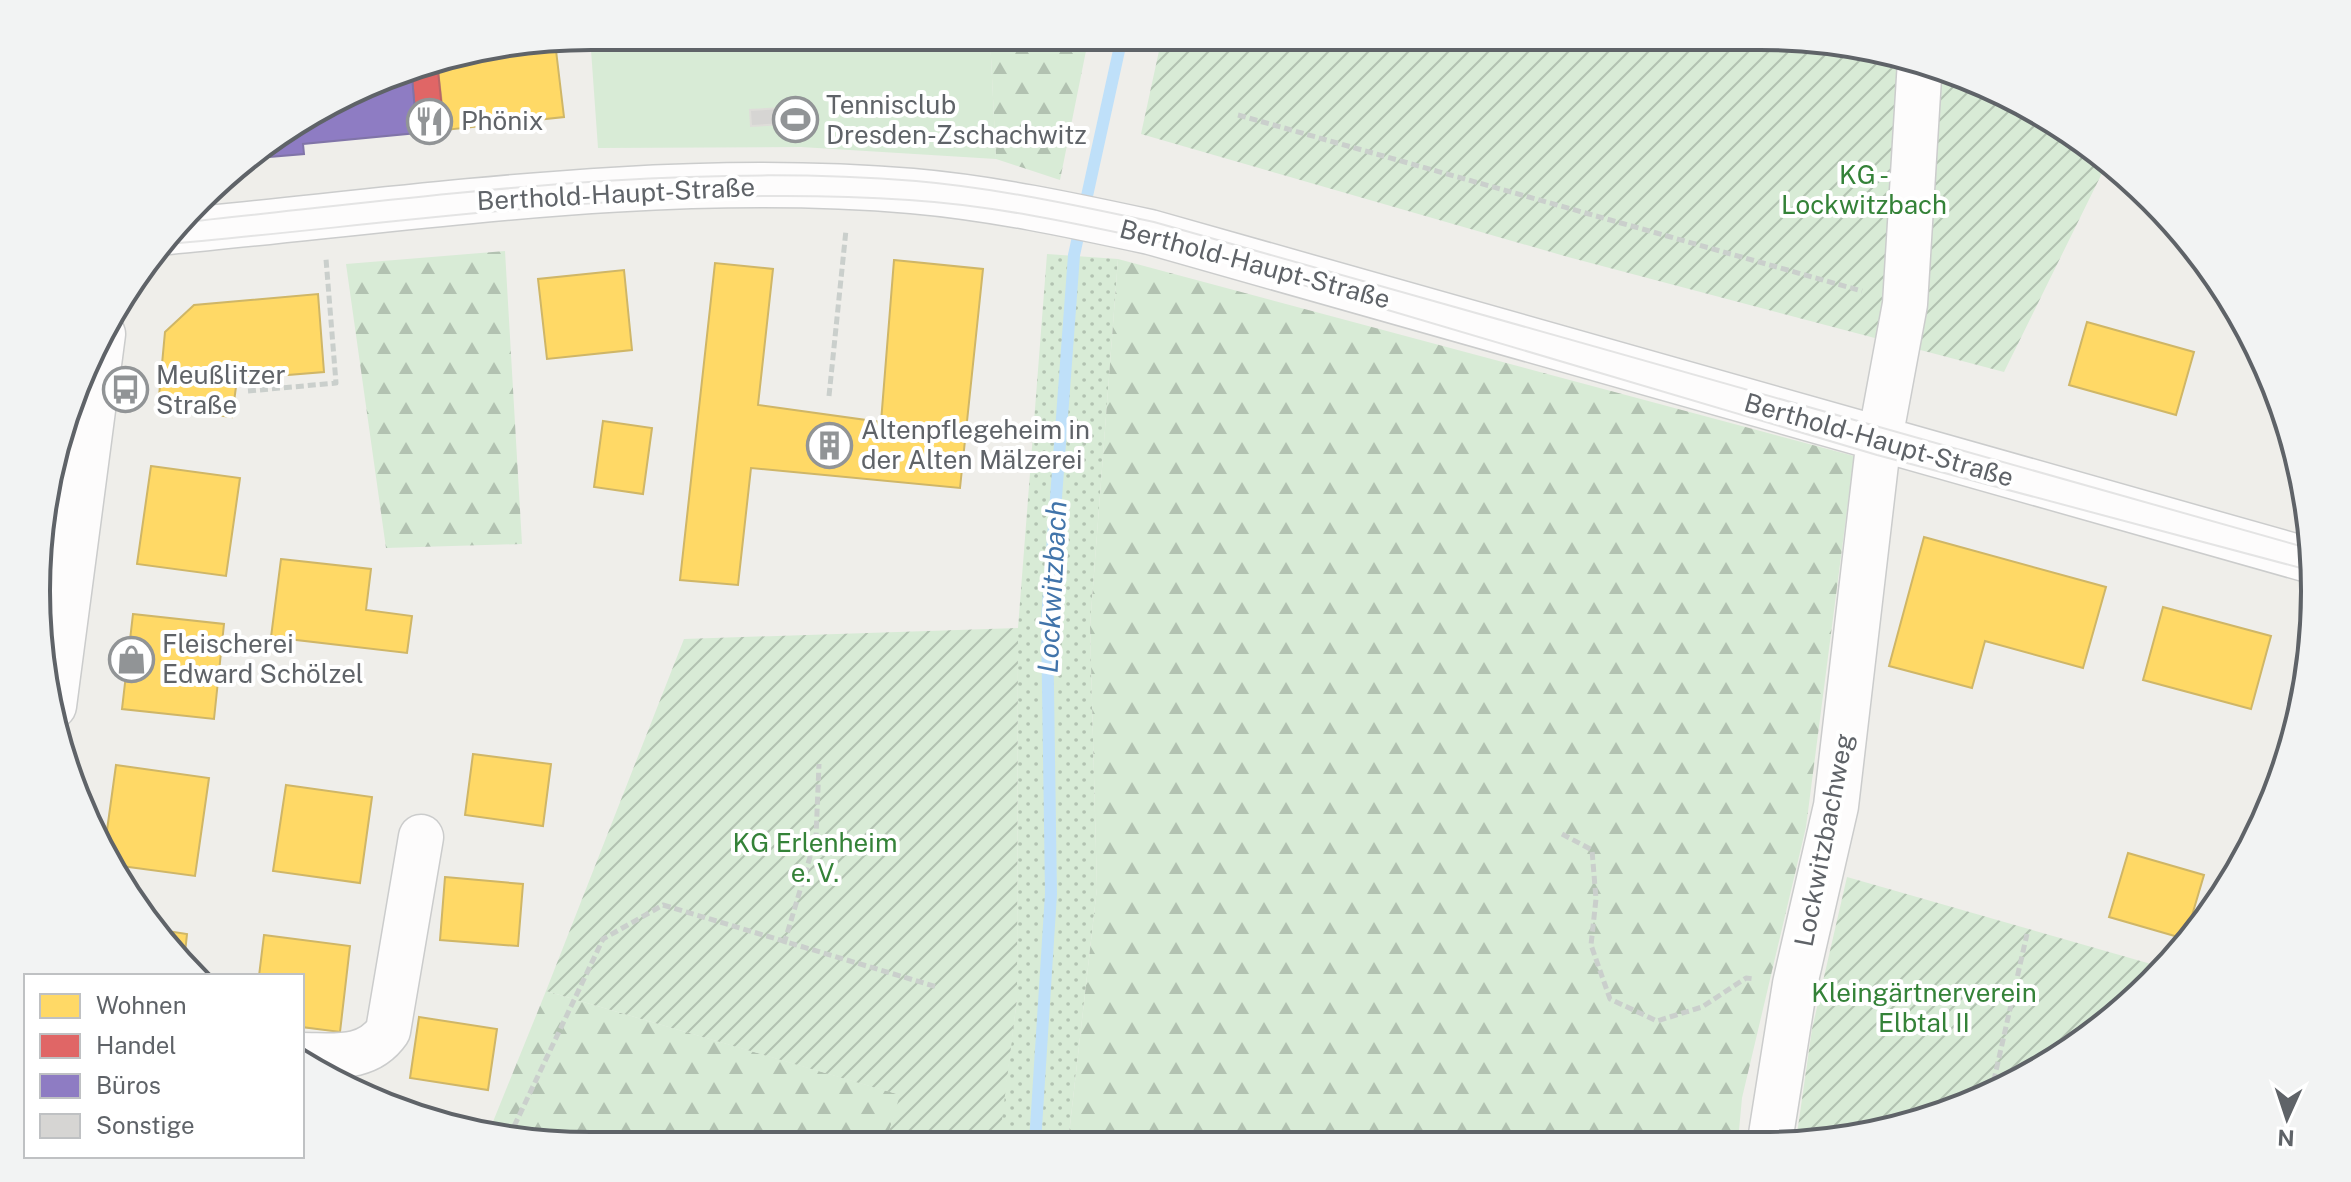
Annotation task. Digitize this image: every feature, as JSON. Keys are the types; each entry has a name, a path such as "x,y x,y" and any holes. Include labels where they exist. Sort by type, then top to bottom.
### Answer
{"street":[{"name":"Lockwitzbachweg","path":"1771,1132 1795,984 1836,806 1880,441 1905,304 1919,74"},
{"name":"Berthold-Haupt-Straße","path":"187,230 495,200 712,186 913,191 1037,208 1150,232 2300,558"},
{"path":"57,679 99,368"},
{"path":"312,1055 349,1056 375,1045 388,1031 421,837"}],"path":[{"path":"1238,115 1905,304"},
{"path":"829,396 851,188"},
{"path":"248,391 336,383 324,218"},
{"path":"784,944 816,837 819,764"},
{"path":"1562,834 1592,850 1596,899 1591,945 1610,999 1657,1021 1702,1007 1746,978 1795,984"},
{"path":"514,1126 603,939 663,905 784,944 937,987"},
{"path":"1994,1078 2027,934"}],"green space":[{"name":"Tennisclub Dresden-Zschachwitz","path":"591,50 991,50 996,159 801,147 598,148"},
{"path":"991,50 1086,50 1060,180 996,159"},
{"name":"KG - Lockwitzbach","path":"1159,50 1795,51 1866,60 1967,91 2031,122 2102,172 2004,372 1568,257 1141,134"},
{"path":"505,251 522,544 386,548 346,264"},
{"path":"1047,254 1118,259 1090,626 1097,888 1069,1132 1000,1132 1017,999 1018,628"},
{"path":"1118,259 1854,456 1806,827 1742,1098 1739,1132 1069,1132 1097,888 1090,626"},
{"name":"KG Erlenheim e. V.","path":"1018,628 1017,999 1000,1132 889,1132 900,1095 546,991 684,639"},
{"name":"Kleingärtnerverein Elbtal II","path":"1847,877 2152,964 2117,998 2061,1041 1999,1076 1967,1091 1900,1114 1866,1122 1797,1131 1812,1029"},
{"path":"546,991 901,1095 889,1132 591,1132 492,1123"}],"building: Wohnen":[{"path":"556,51 564,117 445,130 438,72 485,60"},
{"name":"Altenpflegeheim in der Alten Mälzerei","path":"894,260 983,269 960,488 751,468 738,585 680,580 715,263 773,269 758,405 881,422"},
{"path":"624,270 632,350 547,359 538,279"},
{"path":"318,294 324,372 237,379 232,417 158,407 165,332 194,305"},
{"path":"2087,322 2194,352 2176,415 2069,385"},
{"path":"603,421 652,428 643,494 594,487"},
{"path":"151,466 240,478 226,576 137,564"},
{"path":"1924,537 2106,587 2083,668 1985,641 1972,688 1889,666"},
{"path":"281,559 371,569 366,610 412,616 407,653 271,637"},
{"path":"2163,607 2271,636 2251,709 2143,680"},
{"path":"133,614 224,624 214,719 122,709"},
{"path":"473,754 551,764 543,826 465,815"},
{"path":"116,765 209,778 195,876 125,866 107,832"},
{"path":"286,785 372,797 360,883 273,871"},
{"path":"2128,853 2204,875 2192,916 2176,936 2109,917"},
{"path":"445,877 523,884 518,946 440,940"},
{"path":"171,932 187,934 185,949"},
{"path":"264,935 350,946 340,1032 304,1027 304,974 259,974"},
{"path":"419,1017 497,1029 488,1090 410,1078"}],"building: Handel":[{"path":"438,72 443,119 416,123 412,81"}],"building: Büros":[{"path":"412,81 417,133 303,144 304,154 269,157 320,122"}],"building: Sonstige":[{"path":"783,108 784,124 751,126 750,110"}],"waterway":[{"name":"Lockwitzbach","path":"1036,1132 1051,894 1047,619 1074,255 1119,50"}],"tram line":[{"path":"196,221 453,193 638,179 824,176 976,188 1154,222 2299,546"},
{"path":"177,243 533,208 721,197 815,196 909,200 999,210 1148,239 1877,455 2300,568"}],"place":[{"name":"Tennisclub Dresden-Zschachwitz","path":"795,120"},
{"name":"Phönix","path":"430,121"},
{"name":"Meußlitzer Straße","path":"125,390"},
{"name":"Altenpflegeheim in der Alten Mälzerei","path":"830,445"},
{"name":"Fleischerei Edward Schölzel","path":"131,659"}]}
